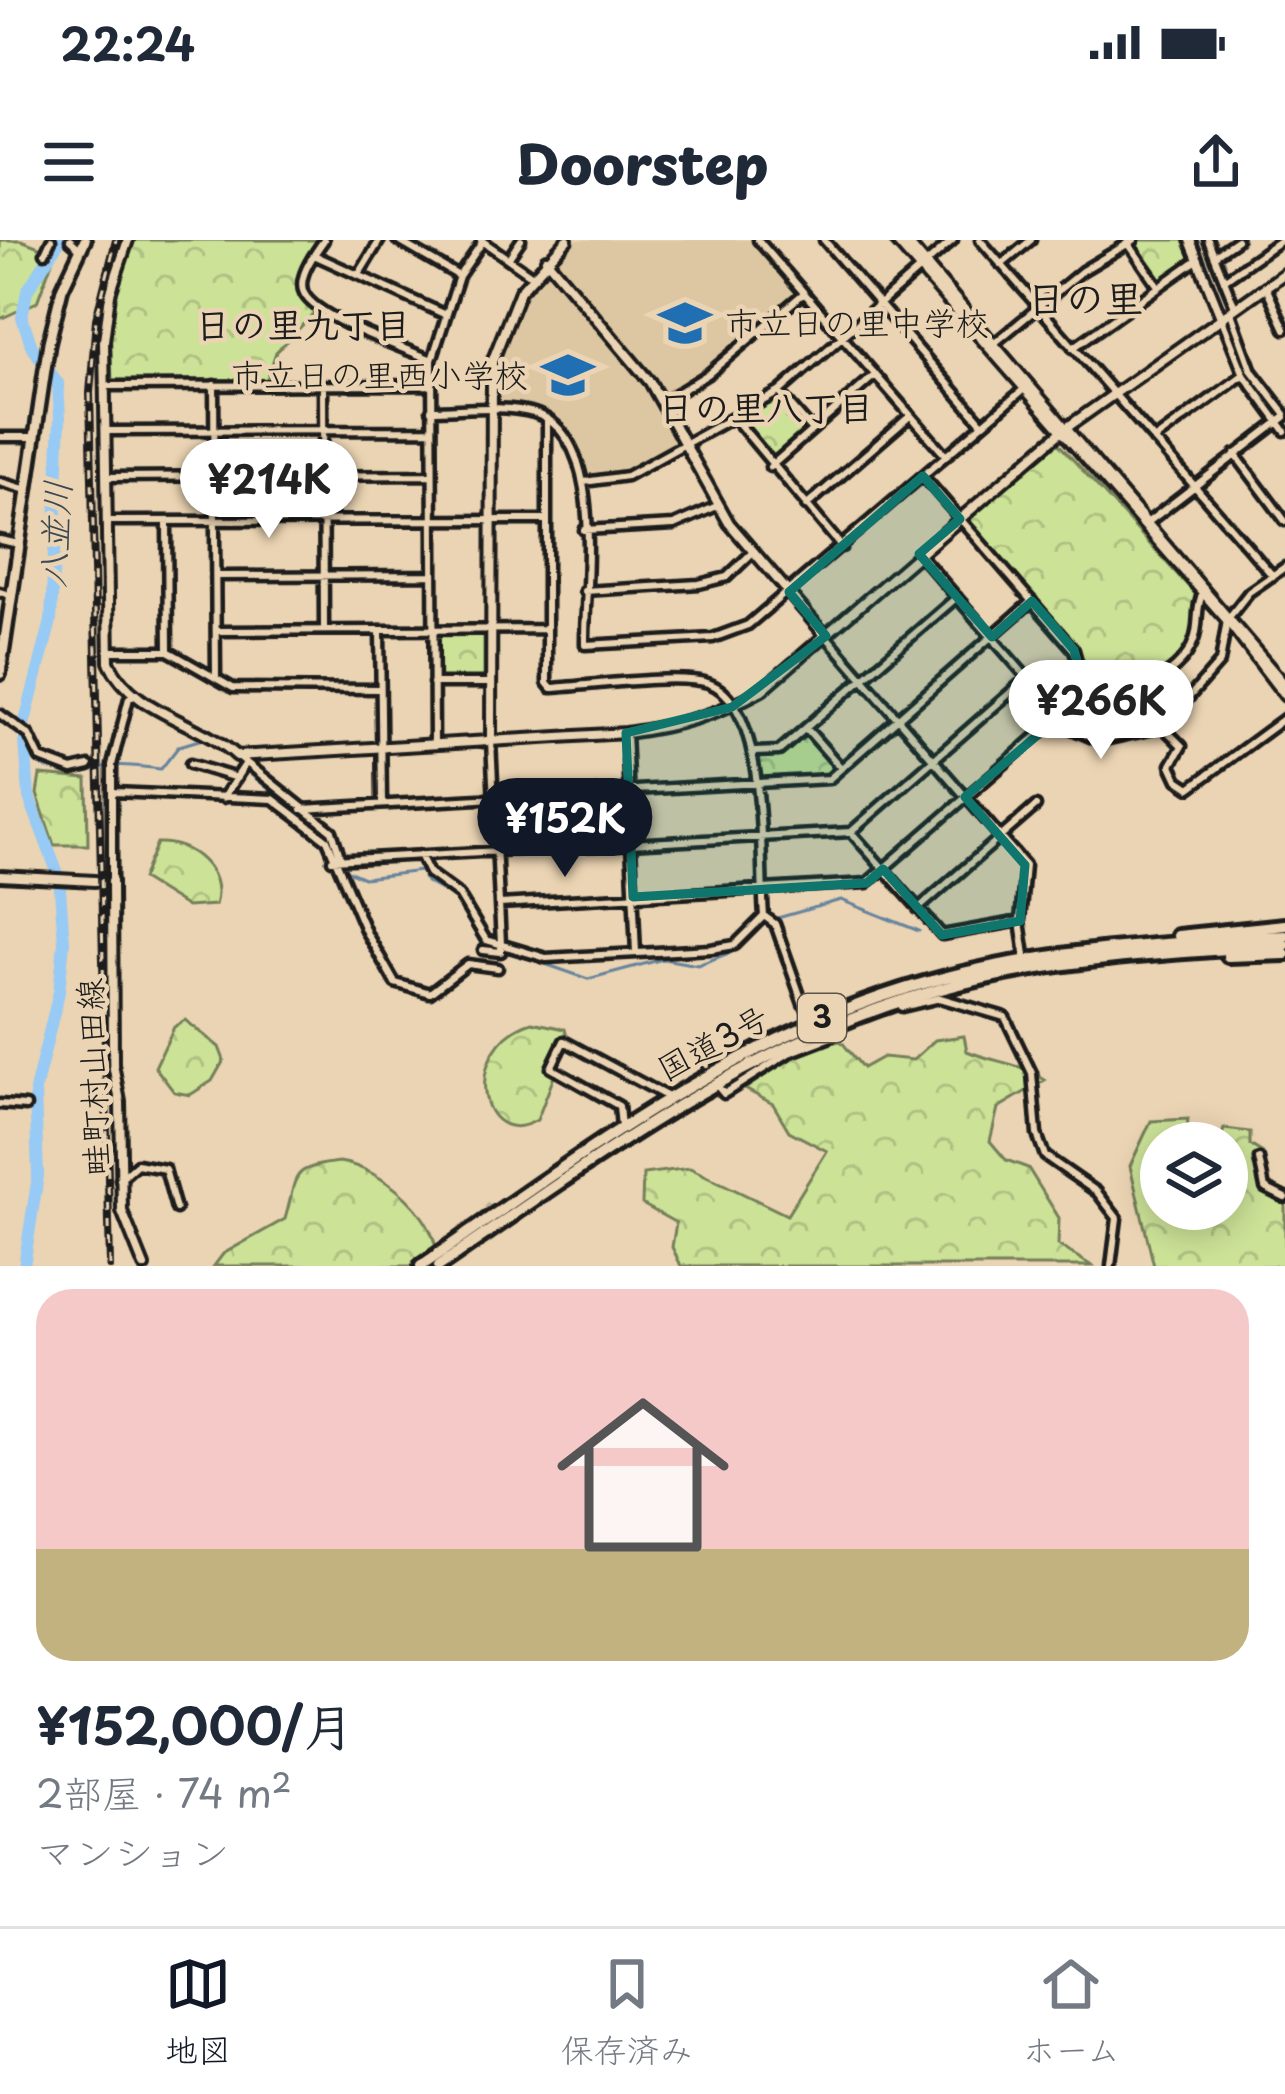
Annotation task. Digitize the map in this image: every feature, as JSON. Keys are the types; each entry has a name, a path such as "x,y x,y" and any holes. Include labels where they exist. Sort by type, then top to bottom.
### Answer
{"highway":[{"path":"1141,950 1175,936 1285,925"},
{"name":"国道3号","path":"421,1266 668,1097 760,1046 842,1010 925,983 1028,965 1285,936"},
{"name":"国道3号","path":"1141,950 1285,950"},
{"name":"国道3号","path":"439,1266 664,1111 762,1056 847,1019 1028,965"}],"main road":[{"path":"0,674 6,594 19,544 56,308 82,244"}],"street":[{"path":"45,253 51,240"},
{"path":"70,240 82,244"},
{"path":"128,240 110,293 104,341 113,671 150,707 212,733 332,831 336,858"},
{"path":"324,240 302,283 304,294 320,310 432,360"},
{"path":"358,274 380,240"},
{"path":"397,240 459,276"},
{"path":"508,259 521,240"},
{"path":"483,950 501,952 490,683 489,410 496,341 531,275 567,240"},
{"path":"758,240 946,456"},
{"path":"824,240 983,424"},
{"path":"895,240 992,345 1285,685"},
{"path":"905,240 922,266"},
{"path":"584,482 627,476 779,392 952,240"},
{"path":"980,240 1273,577"},
{"path":"1001,265 1031,240"},
{"path":"1190,240 1285,430"},
{"path":"1208,240 1224,280 1244,375 1283,418"},
{"path":"1214,255 1237,240"},
{"path":"1224,280 1281,240"},
{"path":"434,743 432,360 459,276 482,241 531,275"},
{"path":"992,345 1037,306 1131,242 1159,286"},
{"path":"314,255 444,314"},
{"path":"546,259 633,358 663,402 717,506 1025,866 1020,921 1028,965"},
{"path":"1073,348 1197,260"},
{"path":"237,756 626,733 687,725 732,707 762,690 1064,429 1285,273"},
{"path":"1266,287 1285,329"},
{"path":"663,402 708,374 804,293"},
{"path":"992,345 1024,389 1064,429"},
{"path":"770,467 875,375"},
{"path":"1154,440 1244,375"},
{"path":"214,385 216,678"},
{"path":"323,385 324,630"},
{"path":"106,386 431,385"},
{"path":"431,410 529,412 547,419 574,443 584,482 585,645 713,638 748,625 1024,389"},
{"path":"779,392 812,430"},
{"path":"806,506 910,416"},
{"path":"1146,524 1283,418"},
{"path":"547,419 551,688 697,680 718,687 755,752 764,916 775,924 803,1004 812,1013"},
{"path":"735,419 770,467 842,547"},
{"path":"106,431 431,430"},
{"path":"0,448 2,438 35,436"},
{"path":"1235,454 1285,521"},
{"path":"106,477 431,475"},
{"path":"499,904 867,883 1078,697 1083,683 1079,658 923,476"},
{"path":"0,482 27,490"},
{"path":"584,530 674,525 717,506"},
{"path":"107,521 545,520"},
{"path":"167,521 168,651"},
{"path":"1146,524 1229,618 1285,696"},
{"path":"0,539 19,544"},
{"path":"584,591 699,584 728,577 754,551"},
{"path":"920,554 1072,729 1100,741 1163,727 1220,662 1229,618 1250,592 1285,567"},
{"path":"216,576 432,574"},
{"path":"1078,697 1138,691 1173,667 1194,644 1202,592"},
{"path":"755,752 778,752 957,597"},
{"path":"302,809 822,780 1032,602"},
{"path":"216,631 547,629"},
{"path":"380,630 382,802"},
{"path":"110,651 168,651 241,688 380,689"},
{"path":"336,858 851,832 1027,678"},
{"path":"433,683 490,683"},
{"path":"112,881 112,765 129,698 136,694"},
{"path":"0,714 29,735 33,752 59,768 89,766"},
{"path":"1163,727 1182,746 1171,765 1190,788 1285,718"},
{"path":"806,728 841,768"},
{"path":"626,733 636,952"},
{"path":"224,798 246,763"},
{"path":"190,764 237,778"},
{"path":"114,792 176,791 187,797 273,799 327,840 372,945 402,987 436,992 468,964 498,968"},
{"path":"918,909 1036,806"},
{"path":"851,832 942,935 1020,921"},
{"path":"420,855 429,873 459,895 482,937 546,958 728,947 764,916"},
{"path":"0,876 95,881"},
{"name":"畦町村山田線","path":"112,881 122,1210 144,1266"},
{"path":"847,1019 940,998 1005,1017 1032,1072 1037,1134 1045,1156 1097,1192 1117,1218 1111,1266"},
{"path":"719,1088 724,1094 789,1053 832,1037 830,1034"},
{"path":"621,1127 620,1106 551,1067 565,1041 668,1097"},
{"path":"0,1104 26,1106"},
{"path":"1259,1159 1261,1181 1268,1192 1285,1198"},
{"path":"120,1179 137,1163 165,1169 176,1209"}],"highlighted area":[{"path":"923,476 960,519 919,554 992,637 1032,601 1074,650 1083,683 1069,708 965,797 1025,865 1020,921 942,935 883,869 867,883 633,897 626,733 732,707 826,636 789,592"}],"shaded area":[{"name":"市立日の里中学校","path":"576,240 754,240 798,294 719,362 662,397 635,355 552,261"},
{"name":"市立日の里西小学校","path":"546,267 642,377 678,445 620,475 589,480 578,445 559,424 534,410 495,407 506,329"}],"green space":[{"path":"0,240 21,240 55,253 37,302 0,319"},
{"path":"132,240 320,240 302,277 304,293 315,312 276,352 266,382 112,383 110,317"},
{"path":"1140,240 1186,240 1192,259 1158,282 1133,248"},
{"path":"780,397 807,430 773,461 741,420"},
{"path":"1057,442 1197,596 1194,633 1183,657 1158,677 1127,691 1081,695 1085,670 1078,649 966,521"},
{"path":"484,633 484,680 438,680 436,634"},
{"path":"804,732 835,769 827,776 759,778 760,755 780,754"},
{"path":"40,775 87,779 88,845 54,845 37,794"},
{"path":"157,843 182,847 202,860 215,880 215,905 187,907 142,879"},
{"path":"185,1020 219,1047 224,1060 212,1081 190,1095 174,1092 155,1067 174,1027"},
{"path":"532,1022 565,1029 568,1041 537,1120 517,1126 501,1122 490,1110 486,1072 509,1034"},
{"path":"964,1036 967,1051 1045,1080 998,1108 990,1141 1006,1160 1028,1168 1059,1218 1058,1245 1092,1266 681,1266 672,1247 676,1223 642,1204 643,1174 690,1168 787,1215 827,1151 789,1131 773,1104 745,1089 809,1046 841,1041 863,1068 883,1057 913,1060 935,1040"},
{"path":"1250,1132 1250,1145 1263,1153 1262,1169 1277,1198 1285,1198 1285,1266 1154,1266 1145,1230 1248,1230"},
{"path":"1140,1145 1140,1208 1130,1166"},
{"path":"339,1162 373,1174 406,1198 430,1230 436,1266 214,1266 223,1254 285,1219 302,1171"}],"waterway":[{"name":"八並川","path":"24,1266 38,1176 35,1090 59,992 64,942 59,877 29,797 24,725 51,621 58,383 32,347 22,317 27,291 60,240"},
{"path":"1197,240 1225,310"},
{"path":"1228,319 1248,372 1285,421"},
{"path":"25,747 52,770 161,769 179,746 206,738 329,838"},
{"path":"341,868 364,878 421,871 426,882 456,898 481,944 495,948"},
{"path":"774,919 841,900 919,931"},
{"path":"505,950 588,979 663,959 698,965 734,951 765,921"}],"tunnel":[{"path":"486,1205 509,1225"}],"railway":[{"path":"110,1266 90,393 96,319 116,240"}],"place":[{"name":"市立日の里中学校","path":"685,323"},
{"name":"市立日の里西小学校","path":"568,375"}],"district":[{"name":"日の里","path":"1085,299"},
{"name":"日の里九丁目","path":"303,325"},
{"name":"日の里八丁目","path":"766,408"}]}
